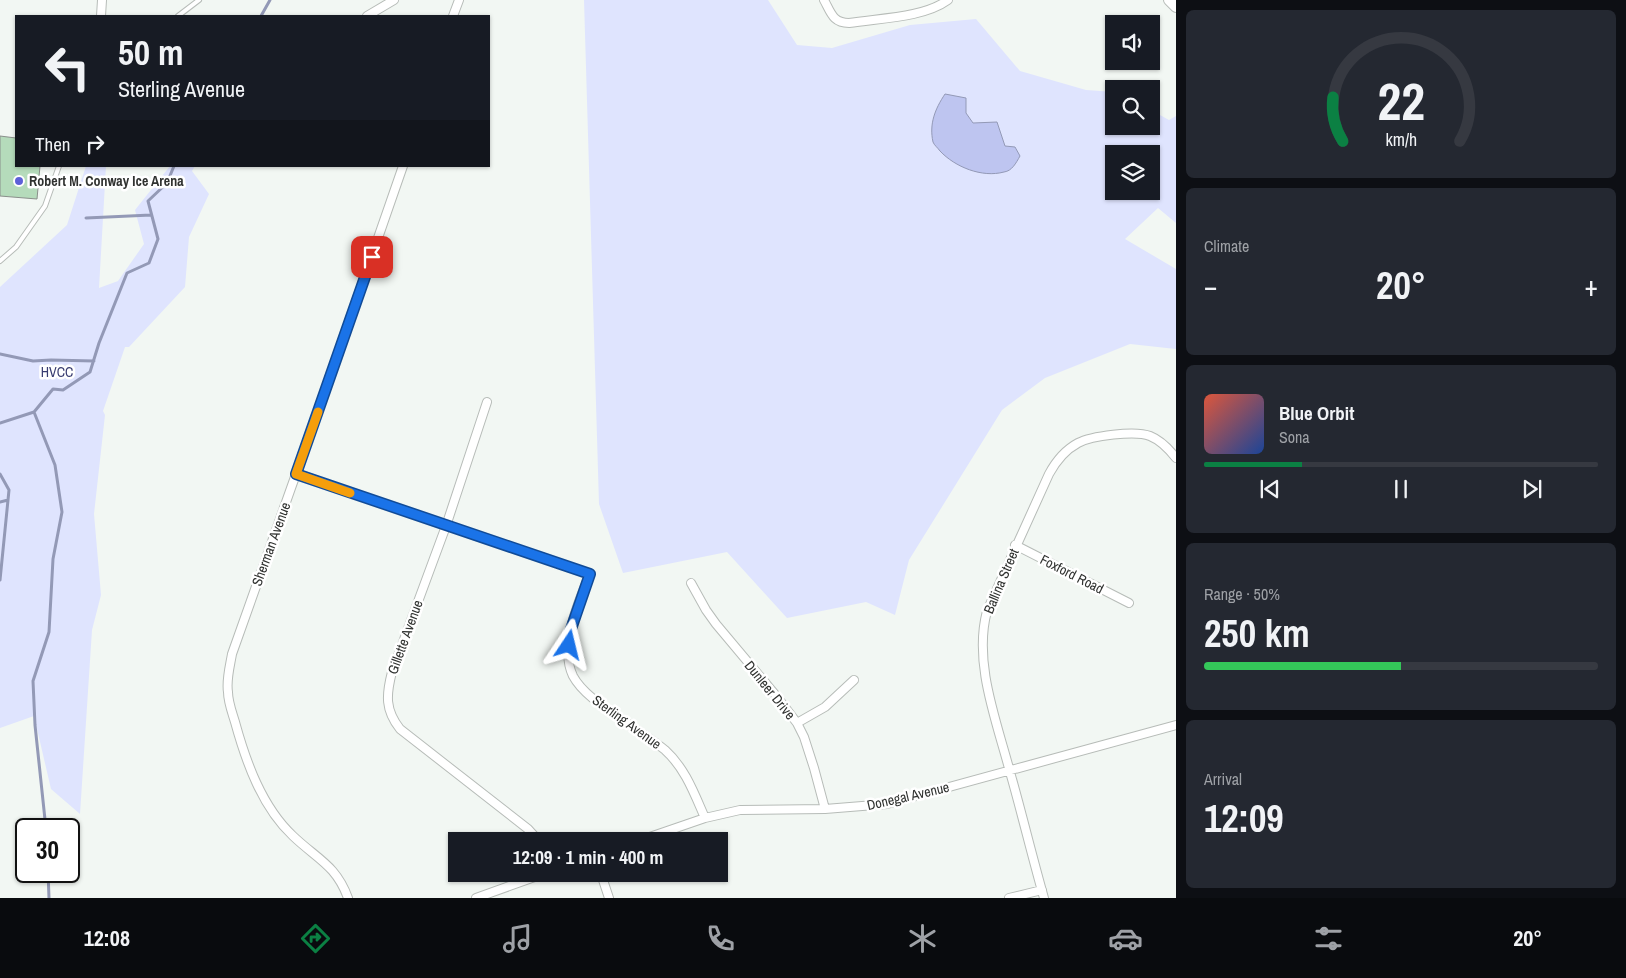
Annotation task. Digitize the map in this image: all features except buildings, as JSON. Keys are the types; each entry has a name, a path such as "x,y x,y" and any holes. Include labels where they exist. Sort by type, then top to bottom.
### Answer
{"street":[{"path":"101,15 102,0"},
{"path":"369,15 394,0"},
{"path":"453,15 459,0"},
{"path":"824,0 833,18 841,23 918,13 940,6 948,0"},
{"path":"1169,0 1176,7"},
{"name":"Sherman Avenue","path":"348,898 334,870 293,836 277,818 266,800 244,754 228,692 232,654 403,167"},
{"name":"Gillette Avenue","path":"487,402 446,526 392,672 388,688 389,710 392,719 400,729 531,832"},
{"name":"Ballina Street","path":"1043,894 995,720 984,668 982,628 986,611 1015,545 1057,461 1077,443 1087,439 1121,434 1148,435 1171,451 1176,458"},
{"name":"Sterling Avenue","path":"296,474 590,574 570,632 568,658 573,676 598,703 670,755 689,781 705,818"},
{"name":"Foxford Road","path":"1015,545 1129,603"},
{"name":"Dunleer Drive","path":"691,583 716,624 778,698 796,723 804,737 825,810"},
{"path":"796,723 824,707 854,680"},
{"name":"Donegal Avenue","path":"664,832 705,818 740,810 825,810 887,804 1176,725"},
{"path":"480,897 521,882"},
{"path":"604,882 609,898"},
{"path":"1010,898 1043,894"}],"lane":[{"path":"179,15 199,0"},
{"path":"0,260 16,247 45,206 58,167"}],"green space":[{"path":"584,0 768,0 797,45 832,48 910,25 976,19 1020,71 1086,90 1105,91 1105,135 1160,135 1160,115 1169,120 1176,116 1176,223 1158,208 1125,239 1176,269 1176,349 1130,344 1045,378 1002,410 909,560 895,615 866,602 787,618 727,552 623,573 599,504"},
{"name":"HVCC","path":"86,167 106,167 99,288 118,281 144,244 135,210 169,167 194,167 192,171 209,194 189,237 185,287 129,347 125,347 103,411 105,415 94,514 101,595 92,630 80,814 51,789 34,716 0,728 0,287 67,225"}],"water":[{"path":"945,94 966,98 966,113 973,123 997,122 1005,146 1015,147 1020,156 1012,168 996,173 969,170 953,162 940,151 933,142 932,123 938,105"}],"waterway":[{"path":"262,15 270,0"},
{"path":"0,423 34,412 53,389 63,390 90,372 99,343 127,273 149,263 158,239 148,201 167,183 174,167"},
{"path":"86,218 151,215"},
{"path":"0,354 33,361 94,361"},
{"path":"34,412 55,465 62,512 53,559 49,632 33,681 35,725 45,818"},
{"path":"0,474 9,490 0,580"},
{"path":"0,502 8,500"},
{"path":"48,883 49,898"}],"slow traffic":[{"path":"318,412 296,474 350,493"}],"place":[{"name":"Robert M. Conway Ice Arena","path":"19,181"}],"route":[{"path":"372,257 296,474 590,574 570,632 569,645"}]}
